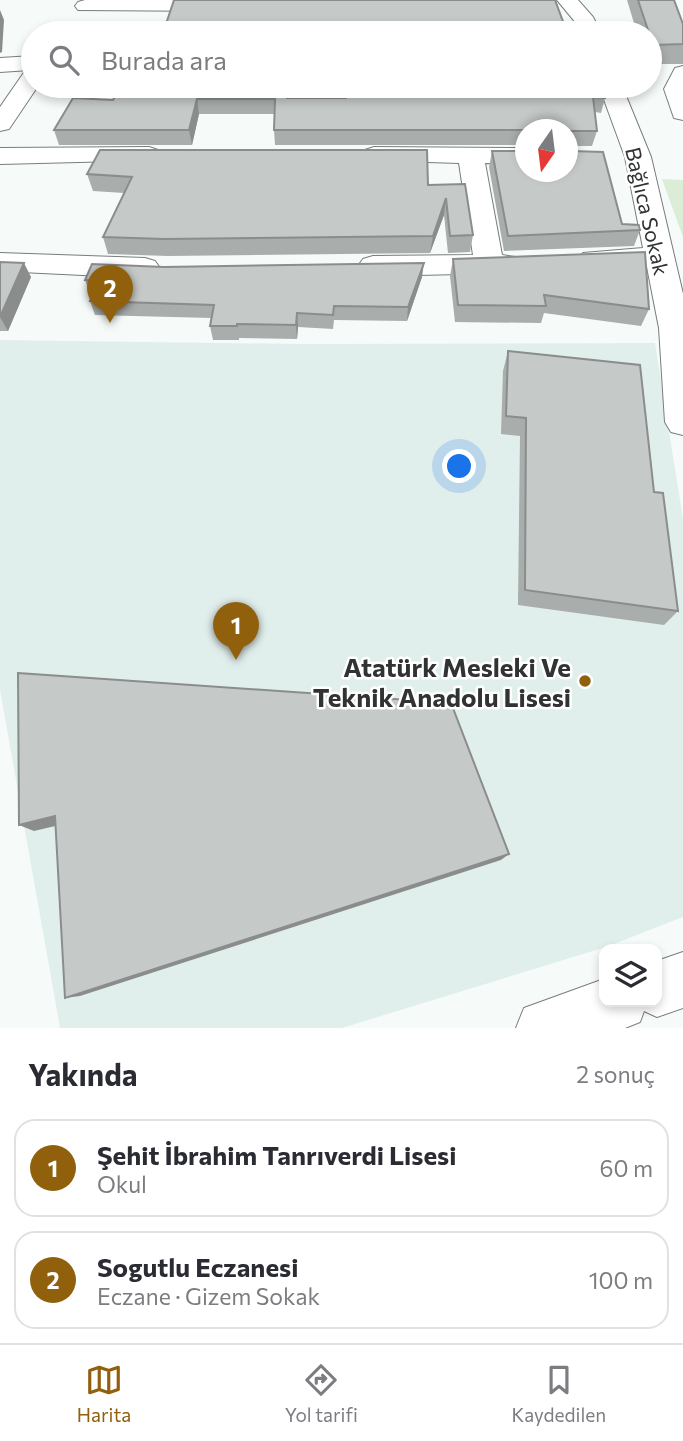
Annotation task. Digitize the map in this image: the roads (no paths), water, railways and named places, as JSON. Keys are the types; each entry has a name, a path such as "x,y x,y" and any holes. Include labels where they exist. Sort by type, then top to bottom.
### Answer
{"street":[{"path":"567,0 586,21"},
{"path":"73,21 87,3 244,5"},
{"path":"0,65 21,64"},
{"path":"683,73 676,89 683,113"},
{"path":"0,124 21,94"},
{"name":"Bağlıca Sokak","path":"614,98 627,156 658,257 675,327 682,417"},
{"path":"0,156 180,155"},
{"path":"346,155 515,156"},
{"path":"471,155 489,264"},
{"path":"567,261 658,257"},
{"path":"0,262 168,269"},
{"path":"349,266 528,263"},
{"path":"662,987 683,980"},
{"path":"544,1028 605,1007"}],"place":[{"name":"Sogutlu Eczanesi","path":"110,323"},
{"name":"Şehit İbrahim Tanrıverdi Lisesi","path":"236,660"},
{"name":"Atatürk Mesleki Ve Teknik Anadolu Lisesi","path":"585,681"}]}
